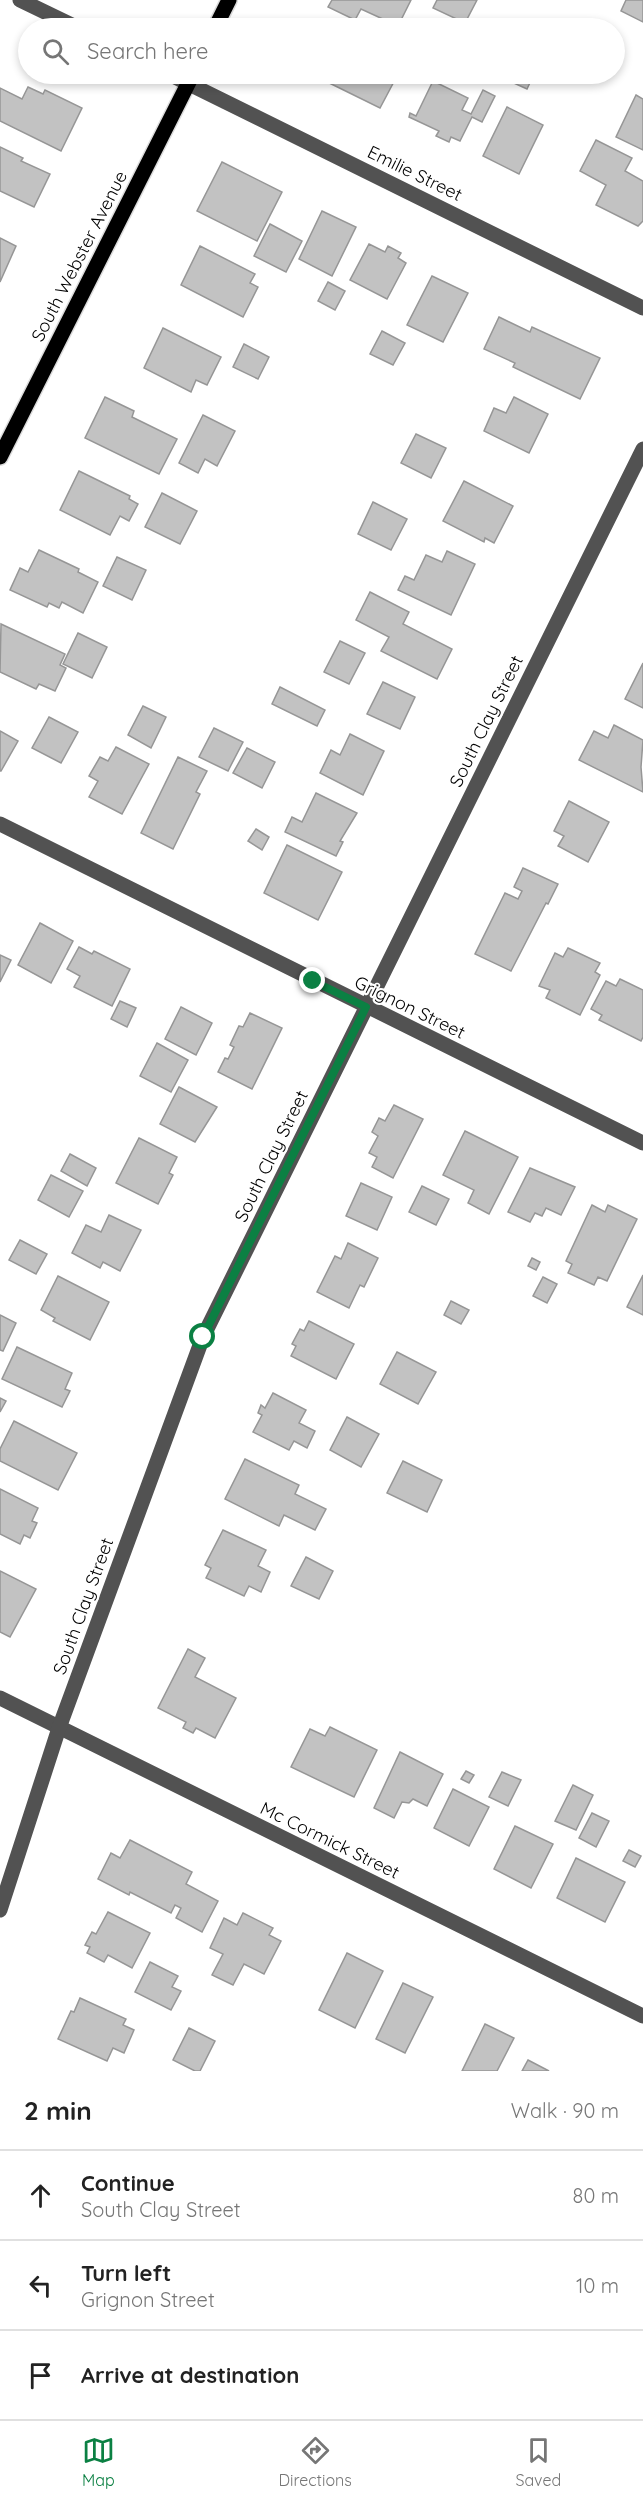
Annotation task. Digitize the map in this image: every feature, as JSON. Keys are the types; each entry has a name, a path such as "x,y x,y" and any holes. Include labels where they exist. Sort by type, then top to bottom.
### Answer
{"main road":[{"path":"220,18 229,0"},
{"name":"South Webster Avenue","path":"0,457 187,84"}],"street":[{"path":"20,0 57,18"},
{"name":"Emilie Street","path":"202,84 643,308"},
{"name":"South Clay Street","path":"0,1910 59,1728 203,1337 643,449"},
{"name":"Grignon Street","path":"0,824 643,1143"},
{"name":"Mc Cormick Street","path":"0,1698 643,2016"}],"building":[{"path":"332,0 411,0 402,18 381,18 361,9 356,18 351,18 328,7"},
{"path":"437,0 477,0 468,18 454,18 433,8"},
{"path":"626,0 643,0 643,22 621,11"},
{"path":"331,84 393,84 380,108"},
{"path":"432,84 439,84 468,98 462,110 471,114 483,90 495,96 482,122 472,117 460,141 451,137 449,142 436,136 439,131 409,117 410,113 416,116"},
{"path":"516,84 529,84 527,89"},
{"path":"28,87 43,94 45,90 82,108 61,151 0,121 0,88 22,99"},
{"path":"636,95 643,99 643,150 616,137"},
{"path":"507,107 543,125 519,174 483,156"},
{"path":"596,140 632,158 625,171 643,181 643,221 638,226 596,205 606,185 580,171"},
{"path":"0,147 23,158 21,161 50,174 34,207 0,191"},
{"path":"222,162 282,192 257,241 197,211"},
{"path":"322,211 356,227 332,276 299,259"},
{"path":"270,224 302,241 286,272 254,256"},
{"path":"0,238 16,246 0,282"},
{"path":"369,244 385,252 388,246 401,253 398,258 406,263 387,299 350,280"},
{"path":"200,246 255,274 250,283 258,287 243,317 181,285"},
{"path":"432,276 468,293 443,342 407,325"},
{"path":"328,282 345,291 335,310 318,301"},
{"path":"499,317 530,332 532,327 600,358 580,399 513,367 515,363 484,349"},
{"path":"163,328 221,357 207,385 196,380 191,392 144,368"},
{"path":"382,331 405,343 393,365 370,354"},
{"path":"244,344 269,357 258,379 233,367"},
{"path":"105,397 134,411 132,417 177,439 159,474 85,438"},
{"path":"514,397 548,414 529,453 484,431 494,408 506,413"},
{"path":"203,415 235,431 217,466 205,459 198,473 179,463"},
{"path":"416,434 446,448 431,478 401,463"},
{"path":"79,471 130,496 129,499 138,504 129,521 120,516 110,535 60,510"},
{"path":"464,481 513,506 494,543 485,538 484,542 443,521"},
{"path":"162,493 197,511 180,544 145,527"},
{"path":"373,502 407,519 391,550 358,534"},
{"path":"39,550 79,569 78,572 98,582 83,613 62,602 59,608 49,603 47,607 10,590 20,568 28,572"},
{"path":"447,551 475,564 451,615 398,590 405,576 414,580 426,555 442,562"},
{"path":"117,557 146,570 132,600 103,586"},
{"path":"370,592 409,612 403,624 452,649 437,679 381,651 389,637 356,620"},
{"path":"1,624 65,654 60,665 66,668 55,691 39,684 36,689 0,672"},
{"path":"78,633 107,647 92,678 63,664"},
{"path":"340,641 365,653 349,684 324,672"},
{"path":"643,663 643,708 625,699"},
{"path":"383,682 415,697 400,729 367,714"},
{"path":"280,687 325,710 317,726 272,704"},
{"path":"143,706 166,717 151,748 128,735"},
{"path":"49,717 78,732 61,763 32,748"},
{"path":"614,725 643,740 641,767 643,792 579,760 594,731 608,738"},
{"path":"214,728 243,742 228,771 199,757"},
{"path":"0,731 18,741 1,771 0,771"},
{"path":"350,734 384,751 363,795 320,773 331,750 340,755"},
{"path":"116,747 149,764 122,814 89,797 98,781 89,776 100,757 108,761"},
{"path":"247,748 275,762 262,788 233,773"},
{"path":"178,757 207,771 196,792 200,794 173,849 141,833"},
{"path":"316,793 357,813 340,841 343,842 336,856 285,832 292,817 302,822"},
{"path":"569,801 609,822 588,862 558,846 564,836 554,831"},
{"path":"256,829 269,837 262,850 248,841"},
{"path":"287,845 342,872 318,920 264,893"},
{"path":"523,868 558,884 511,971 475,954 505,893 518,899 522,891 514,887"},
{"path":"40,923 73,941 51,983 18,965"},
{"path":"79,947 92,954 94,951 130,969 112,1006 74,987 80,976 67,969"},
{"path":"568,948 600,963 595,972 600,975 580,1015 546,998 550,990 539,986 555,953 563,957"},
{"path":"0,955 11,960 0,982"},
{"path":"620,979 643,990 643,1037 641,1041 599,1020 602,1015 591,1009 606,981 616,986"},
{"path":"120,1001 136,1008 127,1027 111,1019"},
{"path":"181,1007 212,1023 196,1055 165,1039"},
{"path":"250,1013 282,1028 252,1089 218,1072 234,1047 230,1045 239,1026 243,1027"},
{"path":"157,1043 188,1060 171,1092 140,1076"},
{"path":"179,1087 217,1107 195,1142 160,1124"},
{"path":"394,1105 423,1119 393,1178 372,1167 377,1157 369,1153 378,1136 372,1132 379,1118 385,1121"},
{"path":"465,1131 518,1157 489,1214 468,1203 474,1190 443,1175"},
{"path":"139,1138 177,1157 169,1173 173,1175 158,1204 116,1183"},
{"path":"70,1154 96,1168 87,1186 61,1171"},
{"path":"530,1168 575,1187 561,1215 546,1208 542,1216 535,1213 530,1222 508,1212"},
{"path":"51,1175 83,1191 69,1217 38,1200"},
{"path":"361,1183 392,1197 377,1230 346,1216"},
{"path":"422,1186 449,1199 436,1225 409,1212"},
{"path":"592,1205 605,1212 608,1205 637,1219 607,1281 598,1277 594,1285 568,1273 572,1264 566,1261"},
{"path":"109,1215 141,1230 120,1271 103,1262 100,1268 72,1253 86,1225 101,1232"},
{"path":"20,1240 47,1254 36,1274 9,1260"},
{"path":"348,1243 378,1258 364,1287 360,1285 349,1308 317,1292 335,1256 341,1259"},
{"path":"532,1258 540,1262 536,1270 528,1266"},
{"path":"643,1275 643,1315 627,1307"},
{"path":"58,1276 109,1302 90,1340 53,1321 55,1318 41,1310"},
{"path":"543,1277 557,1284 547,1303 533,1296"},
{"path":"451,1301 469,1310 461,1324 444,1315"},
{"path":"0,1315 16,1323 3,1351 0,1350"},
{"path":"309,1321 354,1344 336,1379 291,1356 296,1346 292,1344 300,1329 304,1331"},
{"path":"17,1347 72,1373 65,1389 70,1391 62,1407 2,1379"},
{"path":"397,1352 436,1372 418,1404 380,1384"},
{"path":"273,1393 306,1410 299,1423 315,1431 307,1448 294,1441 289,1450 253,1432 262,1415 258,1413 261,1405 265,1408"},
{"path":"0,1398 6,1401 0,1412"},
{"path":"347,1417 379,1434 361,1467 330,1450"},
{"path":"14,1421 77,1453 58,1490 0,1461 0,1449"},
{"path":"245,1459 299,1485 295,1494 326,1509 315,1530 284,1515 279,1526 225,1499"},
{"path":"403,1461 442,1480 427,1512 387,1493"},
{"path":"0,1489 38,1508 32,1521 37,1523 30,1538 24,1535 20,1544 0,1534"},
{"path":"223,1530 266,1550 258,1566 270,1572 261,1592 249,1586 244,1596 206,1578 211,1568 205,1565"},
{"path":"306,1557 333,1571 319,1599 291,1586"},
{"path":"0,1571 36,1589 10,1637 0,1632"},
{"path":"188,1649 205,1658 195,1677 236,1698 215,1738 196,1728 193,1733 183,1728 186,1722 158,1708"},
{"path":"330,1727 377,1750 354,1797 291,1767 310,1729 325,1736"},
{"path":"400,1752 443,1774 427,1806 413,1799 409,1803 402,1802 394,1818 374,1808"},
{"path":"466,1771 474,1775 469,1783 461,1779"},
{"path":"502,1772 521,1780 508,1806 489,1797"},
{"path":"573,1785 593,1795 576,1830 555,1821"},
{"path":"453,1789 489,1807 469,1846 434,1828"},
{"path":"592,1813 609,1821 596,1847 579,1838"},
{"path":"515,1826 553,1844 531,1888 494,1869"},
{"path":"130,1840 192,1872 186,1884 218,1901 202,1932 176,1918 181,1908 175,1905 171,1913 98,1879 111,1853 120,1858"},
{"path":"629,1850 641,1856 635,1867 623,1861"},
{"path":"576,1858 625,1882 605,1922 557,1898"},
{"path":"108,1912 150,1933 132,1968 108,1955 104,1962 87,1953 90,1947 85,1945 92,1932 96,1934"},
{"path":"243,1913 273,1928 269,1935 281,1941 264,1974 244,1964 233,1985 212,1975 223,1954 210,1948 224,1918 237,1925"},
{"path":"347,1953 383,1971 355,2028 319,2010"},
{"path":"150,1962 178,1976 172,1987 181,1991 171,2010 135,1992"},
{"path":"403,1983 433,1997 405,2053 376,2039"},
{"path":"80,1998 126,2019 123,2025 134,2030 124,2053 113,2048 107,2061 58,2039"},
{"path":"485,2024 514,2038 497,2071 462,2071"},
{"path":"189,2028 215,2041 200,2071 195,2071 173,2060"},
{"path":"528,2060 549,2071 522,2071"}],"route":[{"path":"203,1337 366,1007 313,981"}]}
